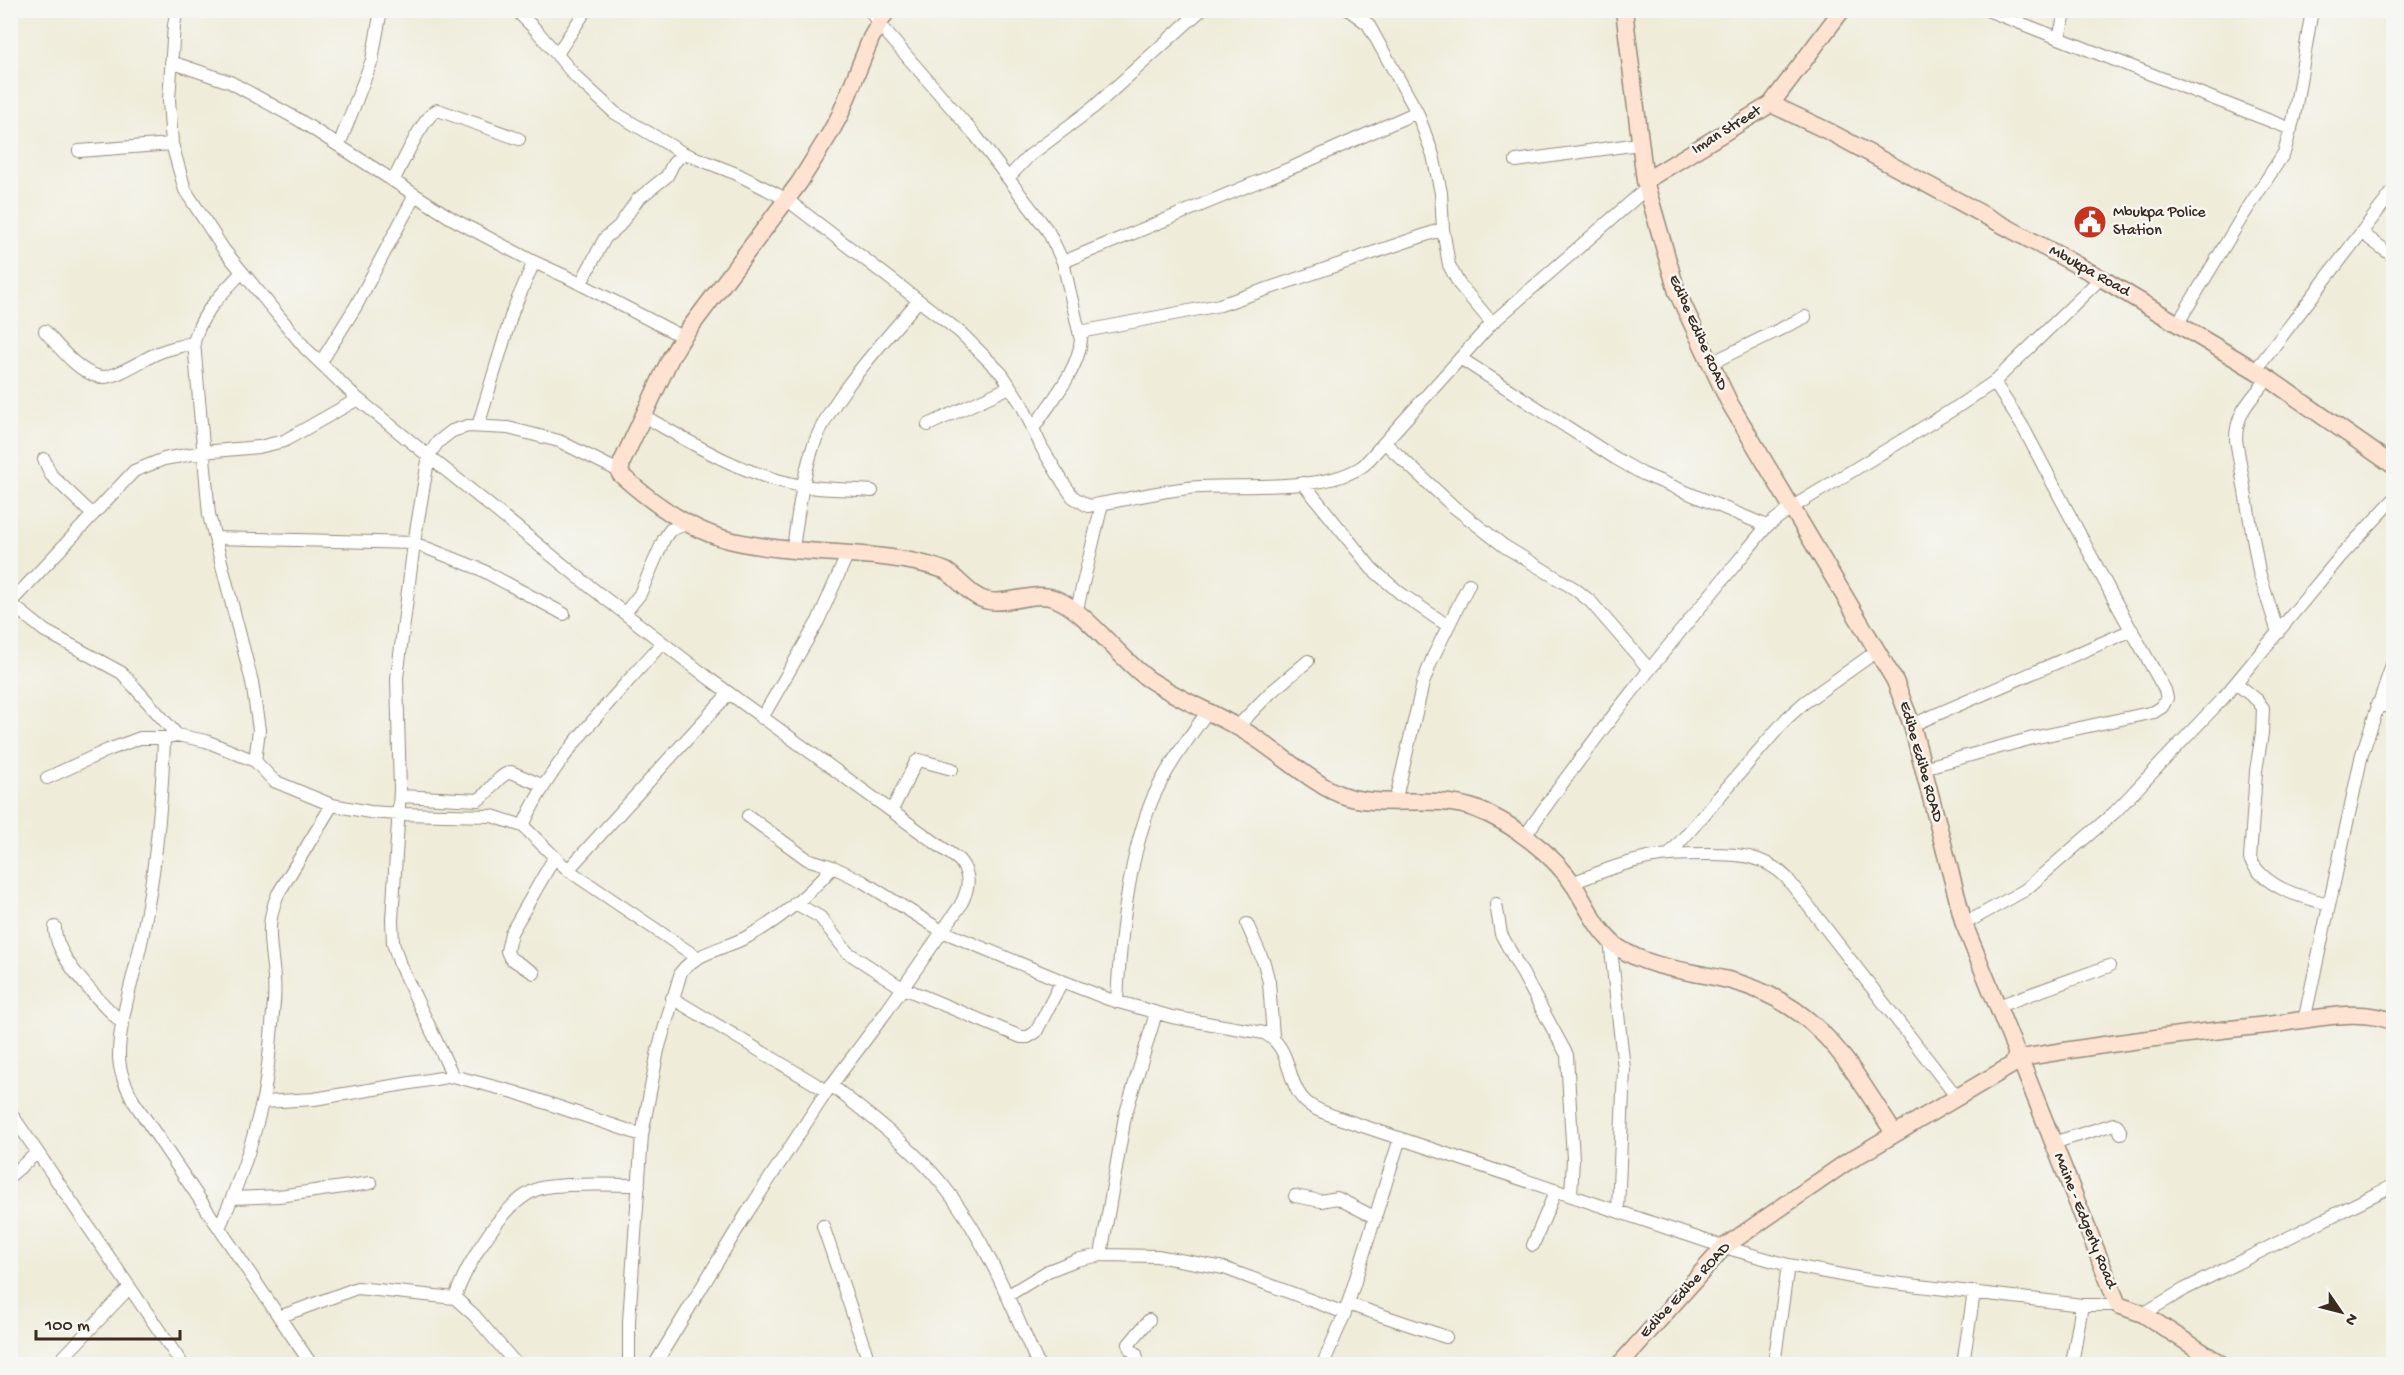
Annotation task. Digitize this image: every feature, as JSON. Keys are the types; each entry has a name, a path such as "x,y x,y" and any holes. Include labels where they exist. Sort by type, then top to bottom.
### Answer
{"street":[{"path":"177,10 169,100 172,144 178,171 193,204 224,250 321,362 358,399 662,643 959,860 969,878 967,892 960,906 901,987 886,1012 829,1088 747,1213 655,1365"},
{"path":"339,145 372,60 381,10"},
{"path":"516,10 576,77 615,113 683,153 737,174 786,199 969,340 986,355 1010,387 1042,448 1073,497 1088,506 1188,488 1303,483 1339,478 1354,473 1385,443 1492,323 1646,184"},
{"path":"557,54 586,10"},
{"path":"1008,178 1029,156 1094,107 1201,10"},
{"path":"1349,10 1368,24 1417,112 1432,155 1441,193 1443,229 1449,265 1459,284 1492,323"},
{"path":"1367,10 1368,24"},
{"name":"Edibe Edibe ROAD","path":"1620,1365 1724,1246 1846,1161 2012,1065 2018,1059 1964,924 1912,725 1895,681 1728,402 1677,292 1646,184 1639,144 1624,10"},
{"name":"Iman Street","path":"1646,184 1770,104 1842,10"},
{"path":"1988,10 2291,129"},
{"path":"2059,37 2066,10"},
{"path":"2178,324 2242,217 2284,153 2291,129 2312,10"},
{"path":"619,471 671,357 683,337 806,173 830,135 878,15 976,136 1048,231 1063,262 1080,332 1080,352 1074,366 1033,429"},
{"path":"171,62 230,82 299,120 451,218 683,337"},
{"name":"Mbukpa Road","path":"1770,104 1830,132 2101,278 2262,374 2394,465"},
{"path":"393,181 426,121 438,110 519,139"},
{"path":"1063,262 1296,166 1417,112"},
{"path":"79,151 172,144"},
{"path":"1516,162 1639,144"},
{"path":"581,284 605,238 619,226 638,199 667,176 673,164 683,153"},
{"path":"2278,633 2259,572 2236,440 2236,424 2262,374 2394,190"},
{"path":"321,362 356,306 415,195"},
{"path":"1080,332 1220,305 1443,229"},
{"path":"2362,233 2394,257"},
{"path":"478,426 513,309 534,262"},
{"path":"242,272 209,309 200,323 194,342 209,514 252,682 259,730 255,761"},
{"path":"1525,836 1561,783 1649,669 1767,526 1791,508 1958,407 1994,382 2101,278"},
{"path":"793,548 803,486 812,449 832,410 918,301"},
{"path":"1709,364 1805,317"},
{"path":"45,331 69,358 88,372 101,377 111,376 159,353 194,342"},
{"path":"1461,358 1643,474 1767,526"},
{"path":"1923,768 2033,738 2154,712 2162,707 2167,698 2165,690 2023,427 1994,382"},
{"path":"928,425 1010,387"},
{"path":"177,735 122,674 45,631 10,603 134,471 164,459 203,452 259,447 284,441 358,399"},
{"path":"644,416 725,461 803,486 872,491"},
{"path":"453,1076 400,965 393,943 393,900 400,814 397,678 414,543 429,455 438,442 452,431 468,426 478,426 508,428 558,441 619,471 622,477 689,523 729,540 848,553 936,567 951,575 984,600 1052,597 1076,613 1149,679 1237,727 1335,792 1347,797 1395,802 1434,802 1474,808 1525,836 1572,883 1610,940 1618,948 1640,959 1756,988 1793,1007 1810,1020 1847,1062 1894,1133"},
{"path":"1385,443 1454,507 1496,540 1575,589 1591,602 1649,669"},
{"path":"44,459 51,474 92,514"},
{"path":"1303,483 1372,569 1400,593 1448,626"},
{"path":"1964,924 2025,890 2115,812 2236,683 2340,557 2394,499"},
{"path":"1076,613 1102,504"},
{"path":"625,614 640,594 670,530 689,523"},
{"path":"215,538 414,543 480,569 564,614"},
{"path":"762,718 818,621 848,553"},
{"path":"1395,802 1423,683 1469,584"},
{"path":"1912,725 2132,630"},
{"path":"523,826 544,786 571,748 662,643"},
{"path":"1669,855 1787,718 1805,702 1877,651"},
{"path":"2304,1021 2362,754 2394,659"},
{"path":"1237,727 1270,693 1308,661"},
{"path":"2236,683 2263,708 2250,859 2265,878 2273,884 2306,899 2329,904"},
{"path":"568,870 729,693"},
{"path":"2377,704 2394,708"},
{"path":"1117,1002 1120,946 1132,876 1147,816 1160,784 1171,765 1208,711"},
{"path":"47,778 140,738 164,738 177,735 206,741 255,761 274,781 332,805 370,812 400,814 482,815 523,826 568,870 698,958"},
{"path":"164,738 159,829 143,934 123,1024 119,1053 123,1080 134,1102 311,1365"},
{"path":"892,810 916,762 919,760 952,769"},
{"path":"400,796 478,800 486,795 499,778 511,772 544,786"},
{"path":"219,1228 233,1198 263,1102 274,1000 274,976 268,930 271,909 332,805"},
{"path":"748,816 807,859 833,867 876,889 942,931 1117,1002 1156,1013 1264,1033 1273,1037 1282,1049 1295,1086 1306,1103 1342,1119 1724,1246 1788,1265 1868,1280 2082,1305 2118,1305"},
{"path":"1572,883 1609,868 1669,855 1740,855 1756,858 1778,870 1786,877 1956,1096"},
{"path":"534,973 510,958 507,951 511,933 554,858"},
{"path":"629,1365 629,1321 642,1135 658,1050 681,972 686,965 698,958 747,937 777,919 811,891 833,867"},
{"path":"795,903 820,917 847,952 901,987 1021,1037 1028,1037 1036,1032 1062,981"},
{"path":"1496,904 1501,934 1567,1055 1573,1159 1571,1195"},
{"path":"1247,924 1264,963 1269,982 1273,1037"},
{"path":"55,927 54,936 81,980 123,1024"},
{"path":"1610,940 1624,1069 1617,1210"},
{"path":"1998,1006 2109,966"},
{"path":"672,998 829,1088 907,1147 951,1195 973,1228 1038,1365"},
{"path":"1101,1255 1125,1116 1156,1013"},
{"path":"2018,1059 2055,1051 2171,1035 2368,1014 2394,1022"},
{"name":"Maine - Edgerly Road","path":"2018,1059 2118,1305 2143,1314 2221,1365"},
{"path":"263,1102 314,1099 453,1076 514,1092 642,1135"},
{"path":"10,1112 182,1365"},
{"path":"2053,1143 2114,1124 2117,1125 2121,1134"},
{"path":"1323,1365 1346,1308 1400,1138"},
{"path":"10,1176 37,1153"},
{"path":"233,1198 279,1196 371,1184"},
{"path":"455,1298 468,1264 513,1206 530,1192 545,1187 639,1185"},
{"path":"2143,1314 2185,1289 2394,1185"},
{"path":"1533,1245 1556,1190"},
{"path":"1295,1196 1321,1201 1337,1198 1376,1218"},
{"path":"823,1226 868,1365"},
{"path":"1007,1296 1048,1271 1076,1260 1101,1255 1157,1256 1224,1268 1346,1308 1446,1337"},
{"path":"1774,1365 1788,1265"},
{"path":"57,1365 129,1288"},
{"path":"279,1317 357,1288 455,1298 474,1315 516,1365"},
{"path":"1963,1365 1974,1292"},
{"path":"2072,1365 2082,1305"},
{"path":"1138,1365 1136,1354 1129,1344 1149,1320"}],"place":[{"name":"Mbukpa Police Station","path":"2090,222"}]}
